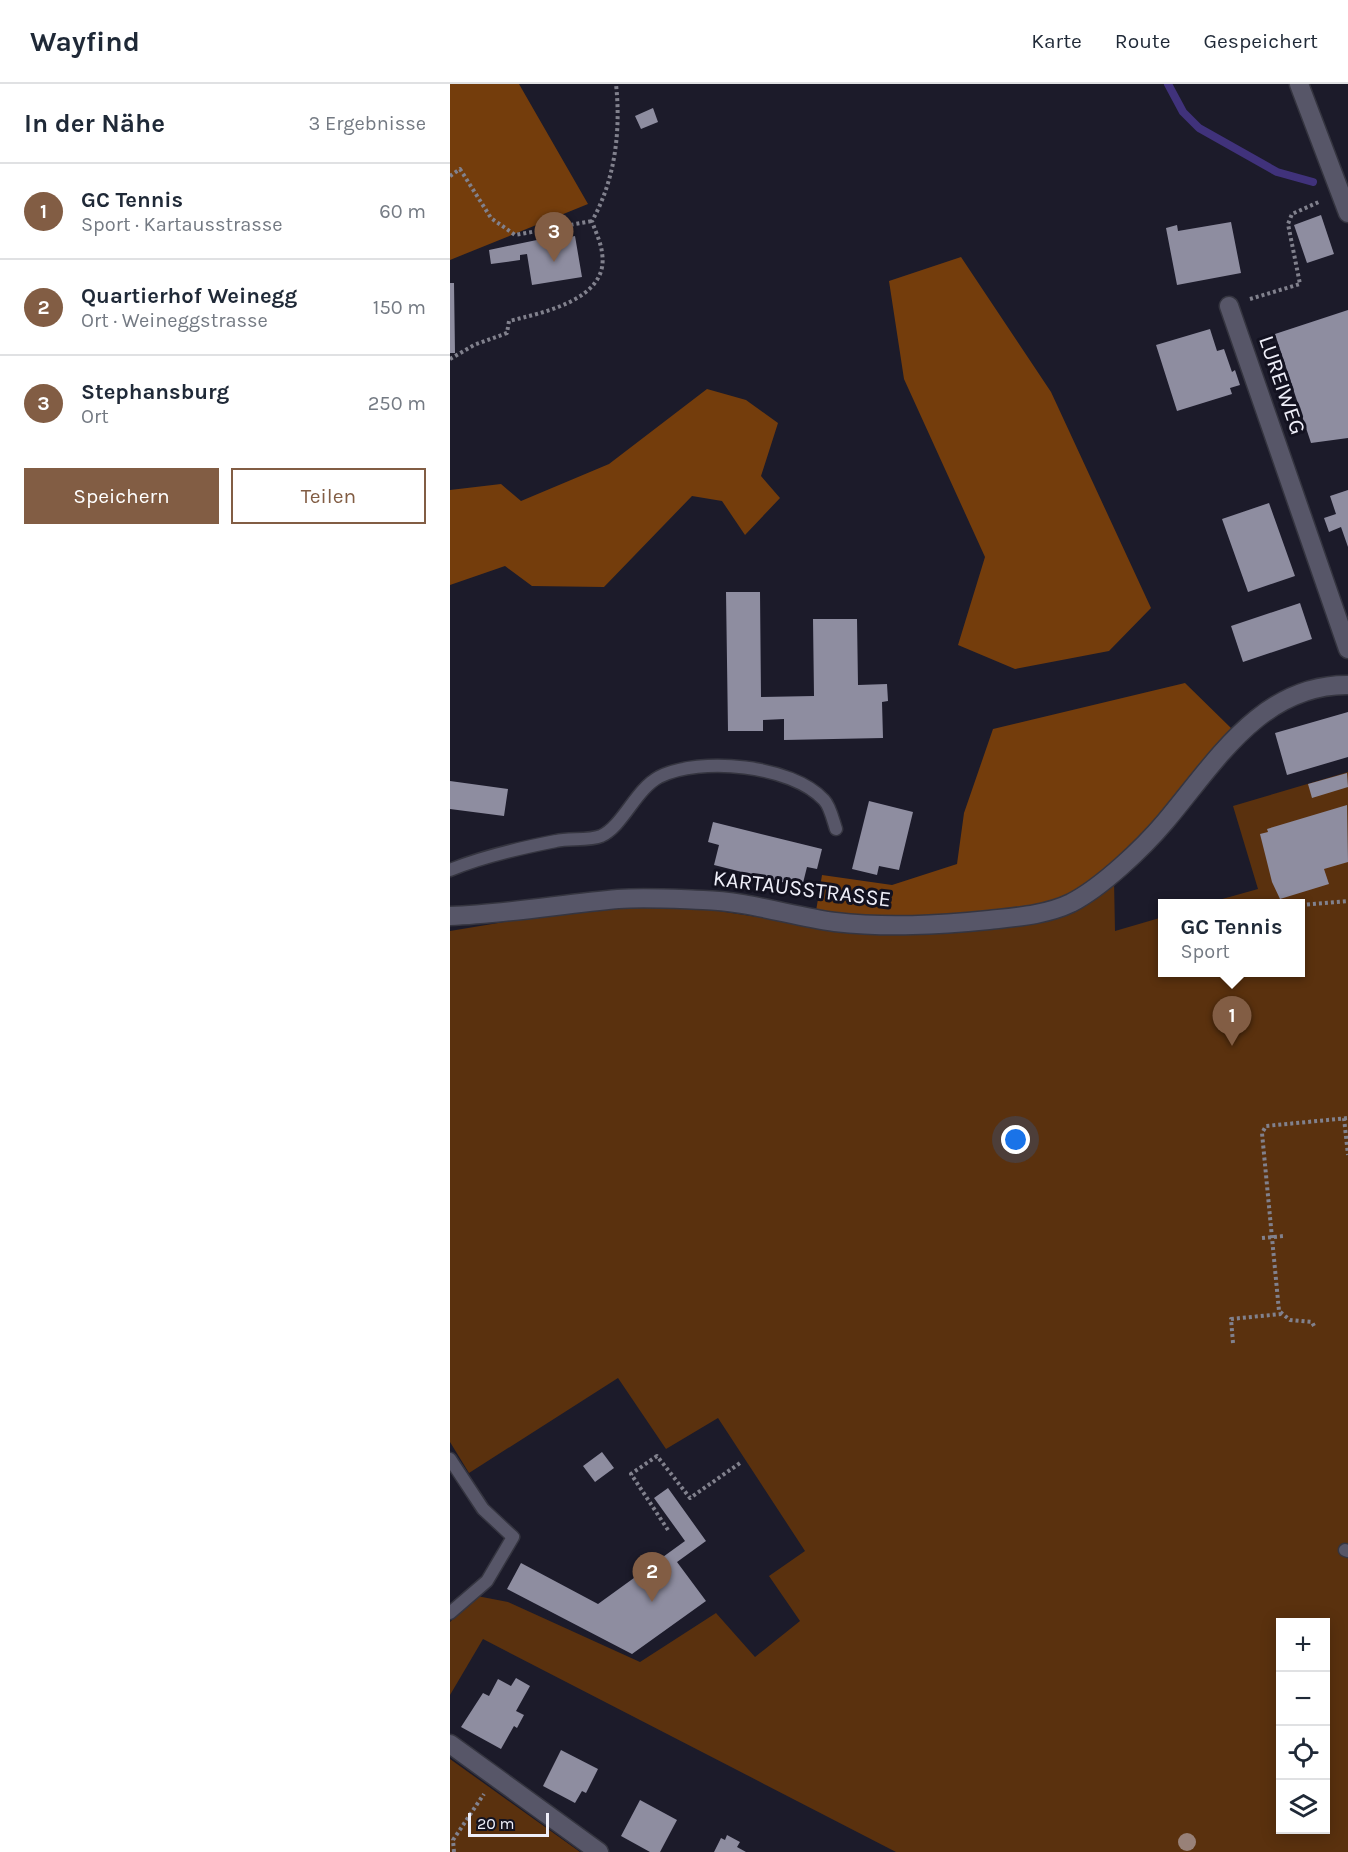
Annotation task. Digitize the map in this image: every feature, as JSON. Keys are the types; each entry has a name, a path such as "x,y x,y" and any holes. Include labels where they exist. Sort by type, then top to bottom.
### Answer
{"street":[{"path":"1299,84 1348,213"},
{"name":"LUREIWEG","path":"1229,306 1348,649"},
{"name":"KARTAUSSTRASSE","path":"450,916 620,899 707,900 836,922 889,925 948,924 1022,917 1070,903 1114,871 1163,825 1233,738 1268,709 1289,696 1322,686 1348,685"},
{"path":"450,1744 495,1779 599,1852"}],"lane":[{"path":"450,870 498,854 558,840 602,836 623,816 641,790 660,777 692,768 730,767 777,773 808,786 826,801 836,829"},
{"path":"450,1459 483,1509 513,1537 487,1581 450,1613"}],"path":[{"path":"450,359 474,345 507,333 508,321 554,309 583,296 598,275 603,254 592,221 609,188 620,117 616,84"},
{"path":"450,176 460,169 491,218 515,235 592,221"},
{"path":"1229,306 1300,284 1288,224 1292,214 1321,201"},
{"path":"1305,905 1348,901"},
{"path":"1281,1314 1263,1129 1266,1126 1346,1118 1348,1155"},
{"path":"1262,1238 1284,1236"},
{"path":"1233,1343 1232,1319 1281,1314 1290,1320 1312,1322 1314,1326"},
{"path":"668,1530 631,1474 657,1456 690,1498 741,1463"},
{"path":"454,1852 453,1840 495,1779"}],"shaded area":[{"path":"450,84 519,84 588,204 450,260"},
{"path":"961,257 1051,392 1151,608 1109,651 1015,669 958,645 985,557 904,379 889,281"},
{"path":"707,389 746,400 778,423 761,476 780,498 745,535 722,501 692,496 604,587 532,586 505,566 450,585 450,490 501,484 521,501 609,464"},
{"path":"1185,683 1232,729 1138,842 1094,880 1070,895 1012,911 956,917 872,916 816,911 822,875 892,885 957,864 964,813 993,729"},
{"path":"1348,772 1348,1852 896,1852 483,1639 450,1695 450,1622 477,1596 508,1602 640,1662 716,1613 755,1657 800,1621 769,1576 805,1551 718,1418 666,1449 618,1378 469,1473 450,1442 450,931 534,917 627,906 706,909 843,930 950,933 1026,925 1073,911 1114,880 1115,931 1158,918 1158,977 1305,977 1305,899 1222,899 1258,889 1233,806"},
{"path":"450,1759 580,1852 450,1852"}],"building":[{"path":"653,108 658,122 641,129 635,116"},
{"path":"1321,215 1334,254 1307,263 1294,225"},
{"path":"1231,222 1241,273 1177,285 1166,228 1177,225 1178,231"},
{"path":"556,236 560,239 575,236 582,277 532,285 527,254 520,255 520,260 491,264 489,250"},
{"path":"450,283 454,283 455,353 450,353"},
{"path":"1348,310 1348,438 1311,443 1275,334"},
{"path":"1210,329 1217,351 1224,349 1232,372 1235,370 1240,385 1230,388 1232,394 1177,411 1156,345"},
{"path":"1348,490 1348,547 1341,527 1329,532 1324,518 1336,514 1330,496"},
{"path":"1269,503 1295,576 1248,592 1222,519"},
{"path":"726,592 760,592 761,697 814,696 813,619 857,619 858,685 887,684 888,701 882,702 883,738 784,740 784,719 763,720 763,731 728,731"},
{"path":"1300,603 1312,639 1243,662 1231,626"},
{"path":"1348,712 1348,757 1287,775 1275,733"},
{"path":"1347,773 1348,787 1312,798 1308,784"},
{"path":"450,781 508,789 504,816 450,809"},
{"path":"869,801 913,812 899,870 879,866 877,875 852,869"},
{"path":"1347,805 1348,862 1324,869 1329,884 1280,899 1272,882 1260,834 1268,832 1267,829"},
{"path":"713,822 822,849 817,869 807,867 802,887 714,865 719,845 708,842"},
{"path":"602,1452 614,1468 595,1482 583,1466"},
{"path":"668,1488 706,1541 677,1562 706,1601 632,1654 507,1589 521,1563 598,1604 685,1541 654,1498"},
{"path":"516,1678 530,1686 516,1711 524,1715 517,1728 514,1726 501,1749 461,1727 483,1693 489,1696 498,1679 511,1686"},
{"path":"561,1750 598,1769 586,1793 582,1791 575,1803 543,1786"},
{"path":"640,1800 677,1820 660,1852 650,1852 621,1836"},
{"path":"727,1835 740,1842 737,1847 746,1852 714,1852 721,1838 725,1840"}],"waterway":[{"path":"1168,84 1183,112 1199,128 1277,172 1313,182"}],"place":[{"name":"Stephansburg","path":"554,262"},
{"name":"GC Tennis","path":"1232,1046"},
{"name":"Quartierhof Weinegg","path":"652,1602"}]}
